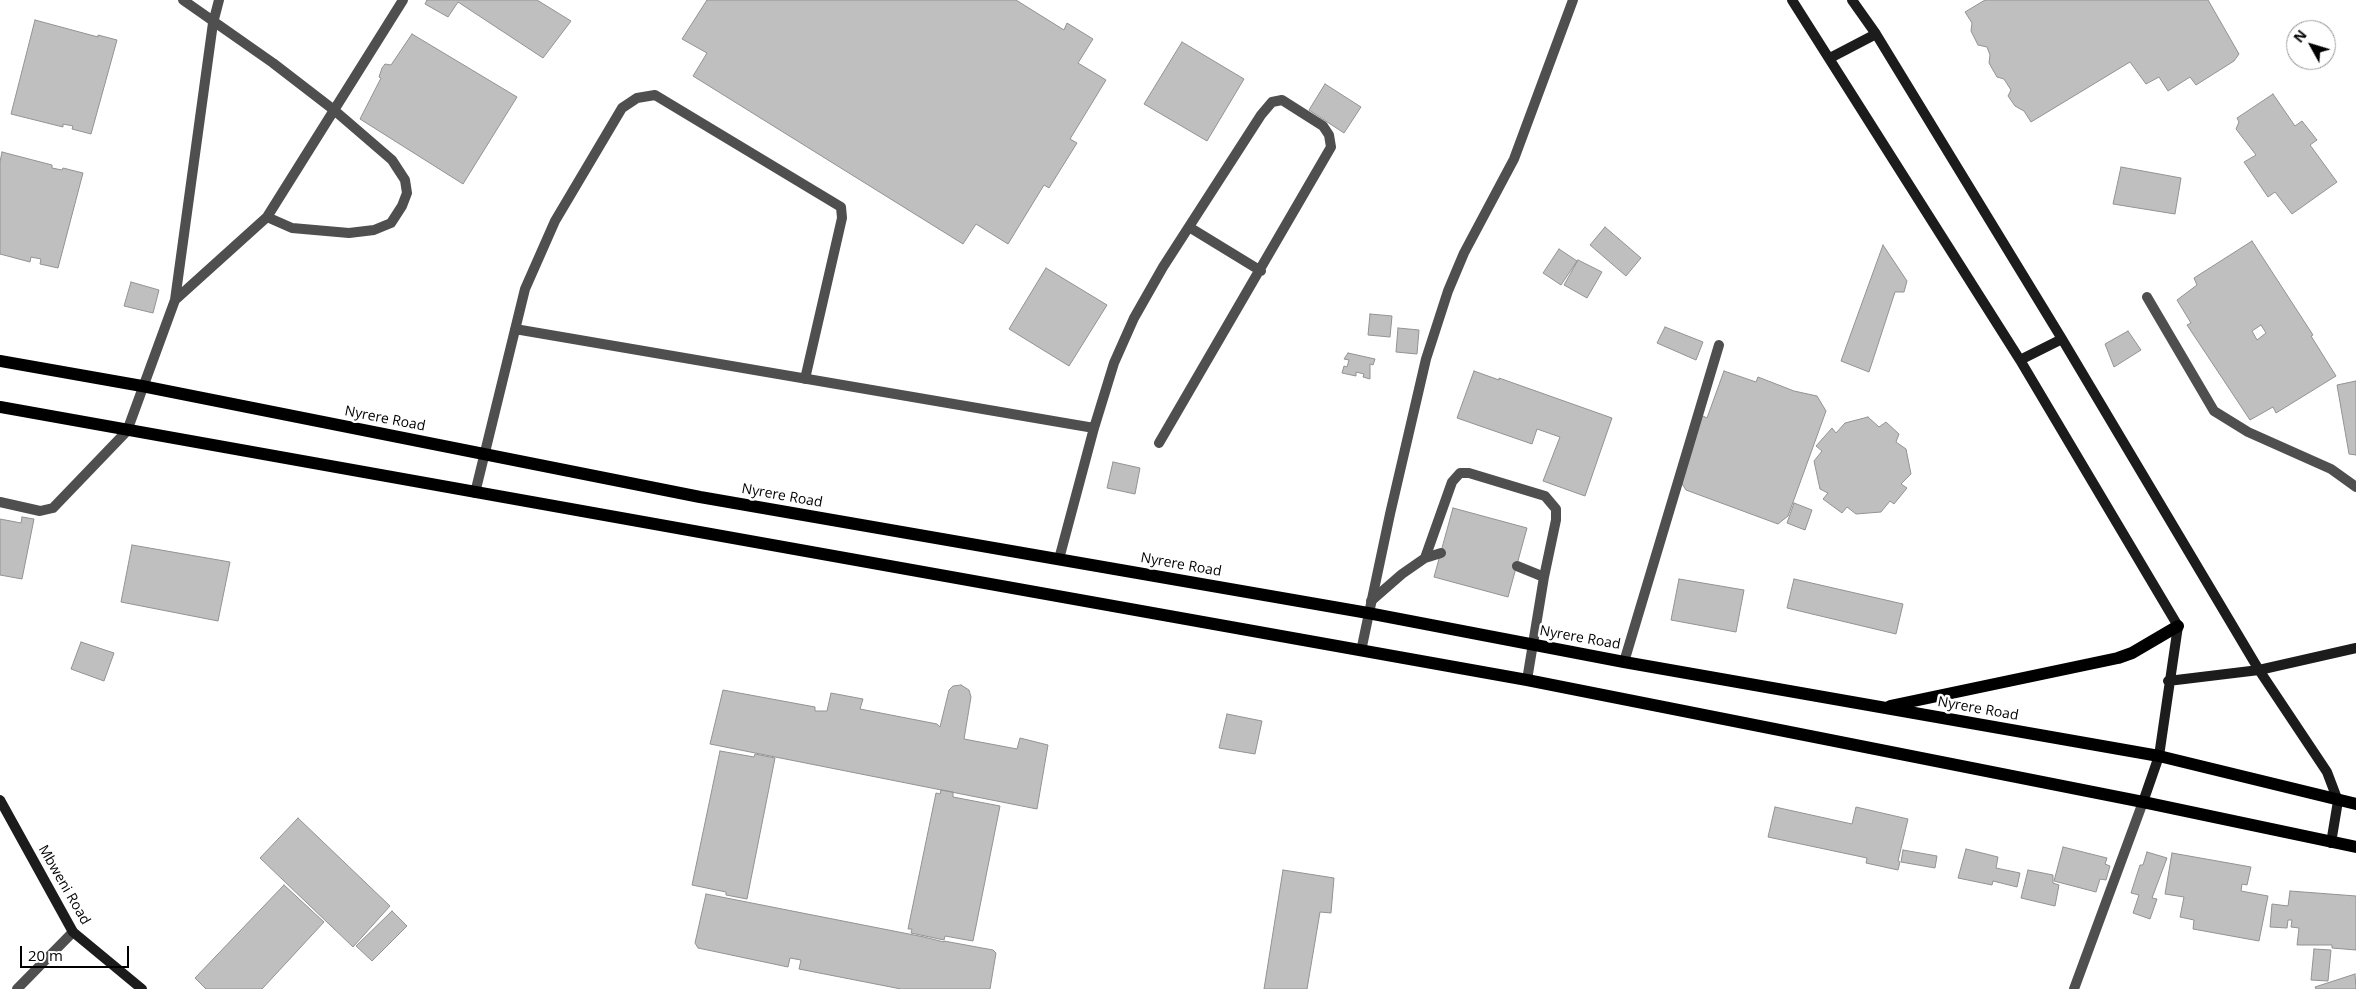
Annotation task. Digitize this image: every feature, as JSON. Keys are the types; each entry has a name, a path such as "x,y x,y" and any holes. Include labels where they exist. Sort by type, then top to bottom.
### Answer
{"main road":[{"path":"1792,0 2020,360 2178,626 2168,682 2159,756 2143,802"},
{"path":"1852,0 1876,34 2062,339 2259,670 2327,772 2338,801 2331,843"},
{"path":"1830,58 1876,34"},
{"path":"2020,360 2062,339"},
{"name":"Nyrere Road","path":"0,361 142,386 700,497 1059,559 1369,607 1533,645 2159,756 2356,804"},
{"path":"0,407 1528,680 2143,802 2356,847"},
{"path":"1883,708 2118,658 2132,653 2178,626"},
{"path":"2168,682 2259,670 2356,648"},
{"name":"Mbweni Road","path":"0,800 72,932 142,989"}],"street":[{"path":"183,0 213,23 273,63 334,110 396,166 405,180 406,193 402,206 391,223 374,230 348,233 292,228 267,217"},
{"path":"0,502 40,511 53,508 127,431 175,300 213,23 219,0"},
{"path":"175,300 267,217 403,0"},
{"path":"1361,651 1369,607 1426,359 1448,291 1464,253 1514,159 1573,0"},
{"path":"475,493 525,289 555,222 622,108 637,98 655,95 841,207 842,218 805,379"},
{"path":"1059,559 1094,428 1114,363 1134,318 1189,227 1261,115 1272,102 1282,100 1323,126 1330,135 1331,147 1160,443"},
{"path":"1189,227 1261,271"},
{"path":"2147,298 2214,411 2248,432 2331,469 2356,487"},
{"path":"515,329 1094,428"},
{"path":"1624,662 1719,345"},
{"path":"1425,558 1452,482 1460,473 1469,473 1545,496 1556,509 1556,520 1544,577 1528,680"},
{"path":"1369,607 1402,574 1425,558 1440,553"},
{"path":"1517,566 1544,577"},
{"path":"2074,989 2143,802"},
{"path":"17,989 72,932"}],"building":[{"path":"427,0 537,0 571,21 543,58 458,2 448,17 425,4"},
{"path":"707,0 1016,0 1064,30 1067,23 1093,39 1078,63 1106,80 1070,139 1077,143 1049,188 1044,185 1008,244 976,224 963,244 693,76 707,53 682,39"},
{"path":"1985,0 2208,0 2239,54 2234,61 2196,85 2190,77 2168,91 2159,77 2146,84 2130,62 2031,122 2024,111 2015,106 2008,96 2011,90 2004,79 1997,77 1989,63 1990,55 1987,47 1978,45 1971,31 1972,23 1965,12"},
{"path":"35,20 98,37 98,35 117,40 91,134 72,129 73,126 63,124 63,127 11,114"},
{"path":"412,34 517,97 463,184 360,119 381,78 379,77 382,68 385,64 391,65"},
{"path":"1182,42 1244,79 1207,141 1144,104"},
{"path":"1325,84 1361,107 1344,133 1309,110"},
{"path":"2273,94 2295,126 2302,121 2317,140 2310,145 2337,182 2292,214 2275,192 2268,197 2244,162 2256,155 2236,129 2239,122 2237,118"},
{"path":"2,152 52,165 52,168 62,170 63,168 83,173 58,268 40,264 41,259 31,257 30,262 0,254 0,162"},
{"path":"2121,167 2181,178 2175,214 2113,204"},
{"path":"1605,227 1641,258 1626,276 1590,245"},
{"path":"2252,241 2313,335 2311,336 2336,376 2276,413 2273,407 2250,420 2187,325 2191,323 2177,300 2197,285 2194,278","holes":["2261,325 2266,333 2257,340 2252,331"]},
{"path":"1883,245 1907,281 1904,292 1895,292 1869,372 1841,361"},
{"path":"1559,249 1577,261 1561,285 1543,273"},
{"path":"1578,260 1602,272 1587,298 1564,285"},
{"path":"1046,268 1107,305 1069,366 1009,329"},
{"path":"131,282 159,290 153,313 124,306"},
{"path":"1370,314 1392,316 1390,337 1368,335"},
{"path":"1665,327 1703,342 1696,360 1657,343"},
{"path":"1398,328 1419,330 1417,354 1396,352"},
{"path":"2128,331 2141,350 2114,367 2105,344"},
{"path":"1348,353 1375,359 1373,365 1370,364 1370,379 1363,377 1364,374 1356,372 1356,376 1342,373 1344,366 1347,367 1349,360 1344,359"},
{"path":"1474,371 1612,418 1585,496 1543,481 1560,437 1537,429 1532,444 1457,418"},
{"path":"1724,371 1756,382 1758,377 1794,391 1817,396 1826,411 1788,516 1778,524 1686,490 1679,479 1701,415 1707,418"},
{"path":"2356,381 2356,455 2349,454 2337,385"},
{"path":"1868,417 1879,427 1886,422 1899,434 1896,442 1906,449 1911,474 1901,484 1907,488 1894,504 1890,501 1881,512 1856,514 1847,507 1842,513 1823,499 1828,493 1820,489 1814,461 1822,451 1816,446 1832,428 1836,433 1845,423"},
{"path":"1113,462 1140,468 1135,494 1107,488"},
{"path":"1794,503 1812,510 1805,530 1787,523"},
{"path":"1453,508 1527,528 1508,597 1434,577"},
{"path":"22,517 34,519 22,579 0,575 0,519 21,523"},
{"path":"132,545 230,562 218,621 121,602"},
{"path":"1679,579 1744,590 1736,632 1671,620"},
{"path":"1794,579 1903,604 1896,634 1787,608"},
{"path":"81,642 114,653 104,681 71,669"},
{"path":"961,685 969,690 971,697 964,739 1017,749 1020,738 1048,745 1037,809 710,744 723,690 815,707 815,711 827,711 831,693 863,699 860,709 937,724 940,727 949,690 953,686"},
{"path":"1227,714 1262,721 1255,754 1219,748"},
{"path":"720,751 754,757 755,754 775,758 747,899 726,895 726,892 692,885"},
{"path":"941,790 953,792 953,797 1000,806 973,941 945,936 944,940 911,933 912,929 908,929 936,793 940,794"},
{"path":"1775,807 1852,824 1856,807 1908,819 1898,861 1900,862 1898,870 1866,863 1867,858 1768,837"},
{"path":"298,818 390,906 353,947 260,858"},
{"path":"2063,847 2107,858 2105,864 2110,866 2106,880 2100,879 2096,892 2054,881"},
{"path":"1966,849 1998,857 1996,868 2020,873 2017,887 1993,881 1992,885 1958,878"},
{"path":"1903,850 1937,856 1935,868 1901,862"},
{"path":"2147,852 2167,858 2152,898 2157,899 2150,919 2133,913 2139,895 2131,893 2140,865 2143,865"},
{"path":"2172,853 2251,867 2247,885 2242,884 2241,891 2268,896 2259,941 2193,929 2194,920 2180,917 2184,897 2165,894"},
{"path":"1283,870 1334,878 1331,913 1320,912 1307,989 1264,989"},
{"path":"2028,870 2053,875 2053,883 2059,885 2055,906 2021,898"},
{"path":"284,885 324,922 262,989 206,989 195,978"},
{"path":"2290,891 2356,896 2356,950 2332,948 2332,945 2297,945 2299,928 2291,927 2292,920 2288,920 2287,928 2270,927 2272,904 2288,906"},
{"path":"706,894 944,942 993,950 996,953 990,989 901,989 799,969 801,960 790,958 788,967 698,948 695,943"},
{"path":"392,911 407,926 372,961 356,946"},
{"path":"2314,949 2331,950 2328,981 2311,980"},
{"path":"2355,974 2356,989 2316,989 2315,987"}]}
